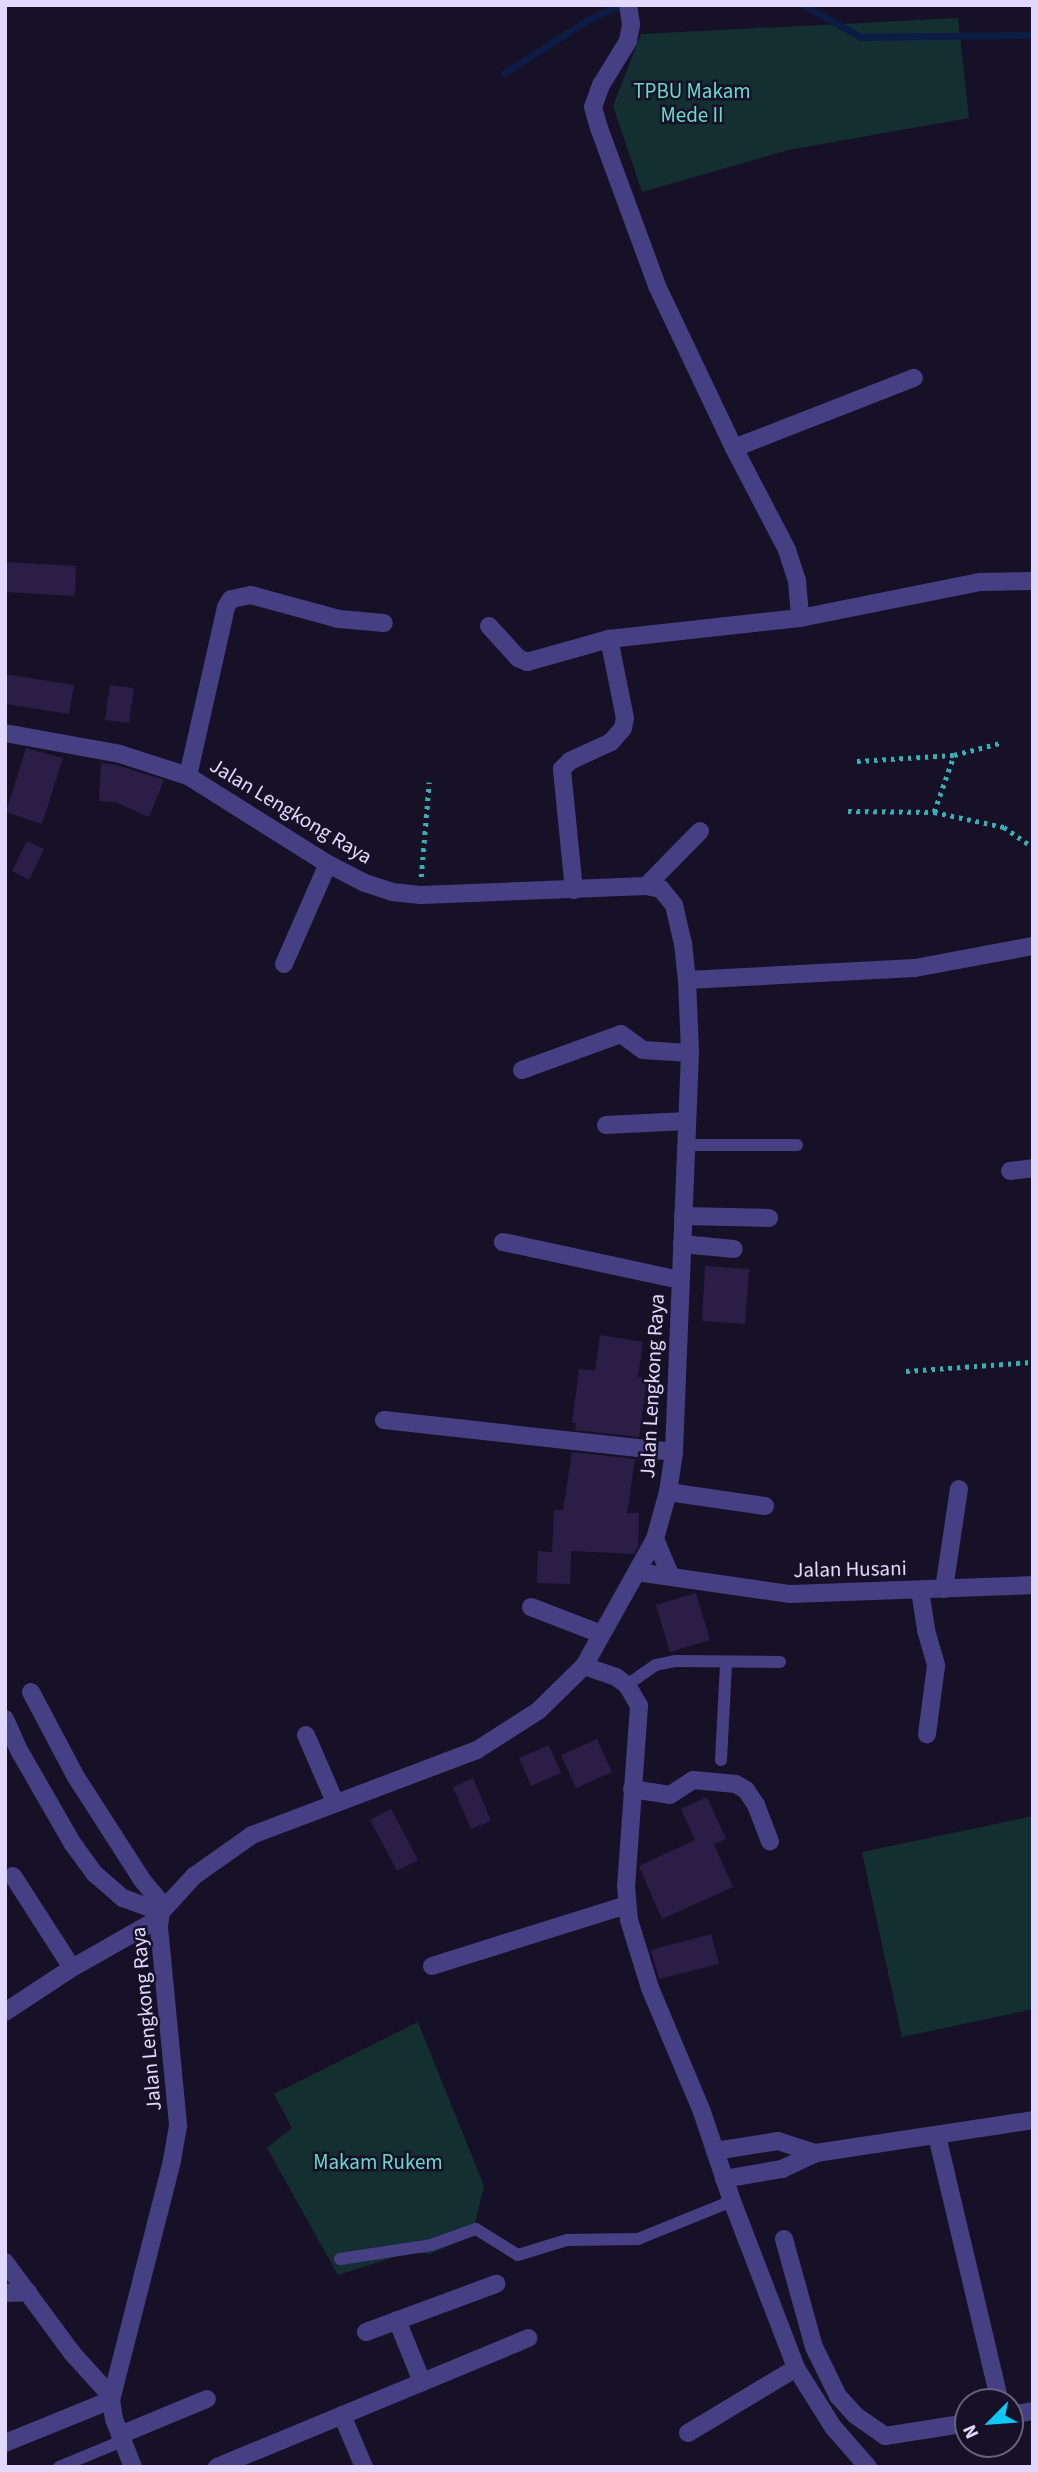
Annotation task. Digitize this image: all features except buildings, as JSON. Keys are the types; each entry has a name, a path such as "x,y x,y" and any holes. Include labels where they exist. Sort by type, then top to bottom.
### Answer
{"street":[{"path":"628,6 631,26 628,41 601,85 593,107 657,286 734,448 787,550 797,581 800,618"},
{"path":"734,448 914,378"},
{"path":"489,626 518,657 527,662 609,639 800,618 980,582 1033,582"},
{"path":"188,776 226,607 231,599 251,594 339,619 384,623"},
{"path":"574,890 562,769 569,761 611,742 621,734 625,718 609,639"},
{"name":"Jalan Lengkong Raya","path":"5,733 120,754 188,776 328,864 365,883 392,892 421,895 646,886 665,892 674,905 683,943 687,980 690,1053 674,1452 668,1492 654,1539 637,1572 584,1666 538,1711 477,1750 252,1835 209,1863 162,1912 178,2126 172,2161 111,2398 121,2438 133,2467"},
{"path":"646,886 701,831"},
{"path":"284,964 328,864"},
{"path":"687,980 915,968 1033,946"},
{"path":"522,1070 621,1034 643,1050 690,1053"},
{"path":"606,1125 687,1121"},
{"path":"1010,1171 1033,1168"},
{"path":"683,1216 769,1218"},
{"path":"503,1242 680,1280"},
{"path":"682,1244 734,1249"},
{"path":"384,1420 674,1452"},
{"path":"944,1589 959,1489"},
{"path":"668,1492 765,1506"},
{"path":"654,1539 670,1575"},
{"name":"Jalan Husani","path":"637,1572 670,1575 717,1586 790,1594 1033,1585"},
{"path":"920,1591 936,1666 927,1734"},
{"path":"531,1607 601,1634"},
{"path":"584,1666 616,1677 627,1685 639,1706 627,1850 627,1905 636,1950 702,2112 732,2201 796,2368 833,2427 868,2467"},
{"path":"31,1692 76,1777 162,1912"},
{"path":"5,1719 20,1752 68,1835 95,1874 124,1898 162,1912"},
{"path":"306,1735 335,1802"},
{"path":"632,1789 670,1795 693,1780 736,1784 746,1790 756,1805 770,1841"},
{"path":"13,1877 72,1968"},
{"path":"432,1966 627,1905"},
{"path":"5,2012 162,1912"},
{"path":"724,2179 782,2169 816,2153 1033,2120"},
{"path":"937,2136 997,2388"},
{"path":"715,2151 778,2141 816,2153"},
{"path":"784,2239 814,2347 838,2396 855,2416 885,2436 954,2425"},
{"path":"5,2262 72,2353 111,2398 5,2443"},
{"path":"366,2332 496,2284"},
{"path":"5,2293 28,2292"},
{"path":"397,2320 422,2382"},
{"path":"217,2467 528,2338"},
{"path":"688,2433 796,2368"},
{"path":"121,2438 207,2399"},
{"path":"342,2415 364,2467"}],"lane":[{"path":"686,1145 797,1145"},
{"path":"627,1685 666,1662 780,1662"},
{"path":"721,1760 726,1662"},
{"path":"340,2259 432,2245 471,2229 479,2230 518,2255 567,2240 638,2239 732,2201"},
{"path":"59,2467 121,2438"}],"path":[{"path":"857,761 954,755 1000,743"},
{"path":"934,812 954,755"},
{"path":"421,895 429,782"},
{"path":"848,811 934,812 1004,827 1033,847"},
{"path":"906,1371 1033,1362"}],"green space":[{"name":"TPBU Makam Mede II","path":"958,18 969,118 788,150 642,192 613,106 641,34"},
{"path":"1033,1816 1033,2009 902,2037 862,1852"},
{"name":"Makam Rukem","path":"418,2022 484,2186 472,2236 430,2254 410,2252 338,2275 267,2148 292,2128 274,2094"}],"waterway":[{"path":"504,73 589,19 621,5"},
{"path":"803,5 861,37 1033,35"}]}
